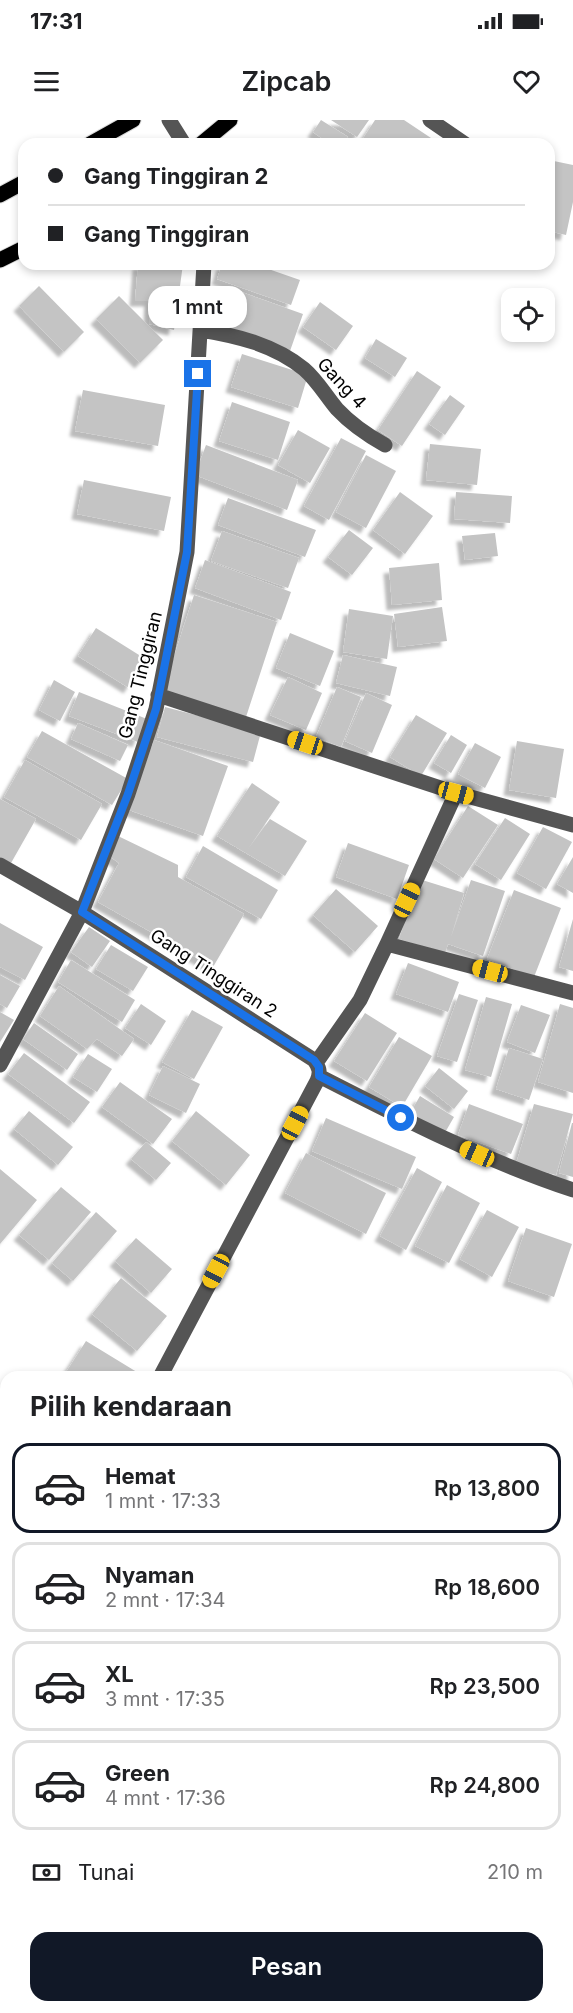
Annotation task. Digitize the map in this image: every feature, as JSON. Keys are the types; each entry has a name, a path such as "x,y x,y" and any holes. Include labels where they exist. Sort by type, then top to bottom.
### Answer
{"main road":[{"path":"110,138 133,120"},
{"path":"208,138 231,120"},
{"path":"0,195 18,185"},
{"path":"0,260 18,251"}],"street":[{"path":"169,120 180,138"},
{"path":"430,120 456,138"},
{"name":"Gang Tinggiran","path":"1,1061 82,912 128,794 158,694 187,552 204,270"},
{"name":"Gang 4","path":"201,330 238,336 282,353 306,370 339,411 364,434 385,445"},
{"path":"158,694 456,793 573,825"},
{"path":"163,1371 318,1070 360,999 456,793"},
{"name":"Gang Tinggiran 2","path":"0,865 82,912 318,1070 442,1138 512,1169 573,1190"},
{"path":"387,944 573,993"}],"building":[{"path":"321,120 348,137 322,138 313,132"},
{"path":"331,120 369,120 357,137"},
{"path":"375,120 404,120 431,138 363,138"},
{"path":"555,161 573,165 573,202 566,235 555,232"},
{"path":"138,270 182,270 174,330 149,324 150,301 135,301"},
{"path":"220,270 271,270 300,280 291,305 217,279"},
{"path":"39,286 84,332 64,352 19,306"},
{"path":"233,289 303,314 290,351 220,326"},
{"path":"119,296 163,340 140,363 96,319"},
{"path":"320,302 353,326 336,350 303,327"},
{"path":"376,339 407,358 395,377 365,358"},
{"path":"242,354 308,375 298,408 231,387"},
{"path":"417,371 441,387 402,446 378,430"},
{"path":"83,390 165,405 158,446 75,431"},
{"path":"450,395 465,406 445,435 429,424"},
{"path":"232,402 290,422 278,460 219,441"},
{"path":"298,430 330,448 310,483 278,465"},
{"path":"341,438 366,451 329,520 304,506"},
{"path":"430,444 481,449 477,485 426,480"},
{"path":"206,445 298,480 287,510 195,475"},
{"path":"366,455 396,471 366,528 336,512"},
{"path":"84,480 171,497 164,531 77,514"},
{"path":"400,492 433,516 405,554 373,530"},
{"path":"456,492 512,496 510,523 454,519"},
{"path":"228,498 316,530 305,557 218,525"},
{"path":"349,530 373,548 352,575 328,557"},
{"path":"222,531 299,558 288,588 211,561"},
{"path":"495,533 498,556 465,560 462,536"},
{"path":"205,560 291,592 281,620 195,588"},
{"path":"439,563 442,600 392,605 389,568"},
{"path":"194,595 277,622 246,717 163,690"},
{"path":"442,607 447,641 398,647 394,614"},
{"path":"349,609 393,616 387,659 343,652"},
{"path":"96,628 147,660 129,688 78,656"},
{"path":"290,633 334,651 320,686 276,668"},
{"path":"343,655 397,667 390,696 336,683"},
{"path":"288,677 322,693 306,730 270,715"},
{"path":"54,680 75,692 60,721 39,710"},
{"path":"337,687 361,697 341,747 316,737"},
{"path":"79,692 147,719 138,742 69,716"},
{"path":"366,693 392,705 372,753 345,741"},
{"path":"165,707 261,732 253,762 157,737"},
{"path":"416,715 447,733 421,776 390,757"},
{"path":"78,723 128,745 120,761 71,739"},
{"path":"42,731 128,779 112,805 27,757"},
{"path":"451,735 467,745 451,773 434,763"},
{"path":"154,740 228,766 203,836 129,810"},
{"path":"517,741 564,749 556,798 509,790"},
{"path":"475,743 501,757 485,788 458,774"},
{"path":"25,760 102,804 81,840 4,797"},
{"path":"252,783 280,802 248,849 270,819 307,841 285,876 217,836"},
{"path":"0,799 36,819 11,863 0,857"},
{"path":"468,806 498,825 463,878 434,859"},
{"path":"505,818 530,834 501,880 475,864"},
{"path":"543,827 572,842 546,889 517,873"},
{"path":"118,836 178,865 178,877 244,914 213,967 98,902 119,863 108,855"},
{"path":"348,843 409,865 397,899 336,877"},
{"path":"203,846 278,890 261,919 186,877"},
{"path":"573,857 573,893 557,884"},
{"path":"419,879 464,893 451,937 471,880 505,891 483,956 448,944 445,953 399,939"},
{"path":"336,889 378,926 355,952 313,915"},
{"path":"514,890 561,908 534,977 487,959"},
{"path":"573,919 573,971 559,967"},
{"path":"0,923 43,947 25,980 0,967"},
{"path":"89,927 110,941 92,967 71,952"},
{"path":"111,945 148,967 133,991 96,969"},
{"path":"71,960 135,1000 122,1022 58,982"},
{"path":"408,963 459,982 448,1012 396,994"},
{"path":"0,975 20,986 7,1008 0,1004"},
{"path":"59,986 134,1039 122,1056 97,1039 87,1049 40,1016"},
{"path":"459,994 478,1000 457,1062 437,1056"},
{"path":"486,997 512,1004 491,1077 465,1070"},
{"path":"141,1004 166,1021 151,1045 125,1028"},
{"path":"560,1004 573,1008 573,1093 538,1082"},
{"path":"521,1005 550,1015 535,1053 507,1042"},
{"path":"192,1010 223,1027 194,1079 162,1062"},
{"path":"0,1012 14,1020 0,1042"},
{"path":"365,1013 397,1033 367,1081 334,1061"},
{"path":"34,1023 78,1054 67,1070 23,1039"},
{"path":"399,1037 432,1056 402,1107 369,1087"},
{"path":"509,1048 543,1059 529,1100 496,1089"},
{"path":"24,1053 90,1102 74,1123 8,1074"},
{"path":"88,1054 112,1069 97,1092 73,1077"},
{"path":"163,1066 200,1084 186,1113 149,1095"},
{"path":"439,1068 468,1091 454,1109 425,1086"},
{"path":"120,1082 172,1119 153,1144 102,1107"},
{"path":"420,1096 454,1117 443,1136 409,1115"},
{"path":"469,1104 523,1124 511,1154 458,1135"},
{"path":"534,1104 573,1114 556,1175 516,1164"},
{"path":"29,1111 73,1147 58,1165 14,1129"},
{"path":"196,1111 250,1155 226,1185 172,1141"},
{"path":"326,1118 416,1157 402,1189 312,1151"},
{"path":"573,1123 573,1177 559,1173"},
{"path":"146,1142 171,1163 156,1180 131,1159"},
{"path":"306,1153 386,1193 366,1234 285,1193"},
{"path":"417,1168 442,1182 406,1250 380,1236"},
{"path":"0,1169 37,1200 0,1244"},
{"path":"447,1185 480,1203 449,1263 415,1246"},
{"path":"61,1187 91,1212 49,1260 19,1235"},
{"path":"487,1210 519,1227 492,1277 460,1259"},
{"path":"96,1212 117,1231 73,1281 52,1263"},
{"path":"526,1228 572,1244 554,1297 508,1281"},
{"path":"136,1238 172,1269 151,1293 115,1261"},
{"path":"121,1278 167,1316 137,1351 92,1314"},
{"path":"86,1341 135,1371 67,1371"}],"route":[{"path":"198,374 187,552 156,709 128,794 82,912 314,1060 320,1070 319,1076 401,1118"}]}
